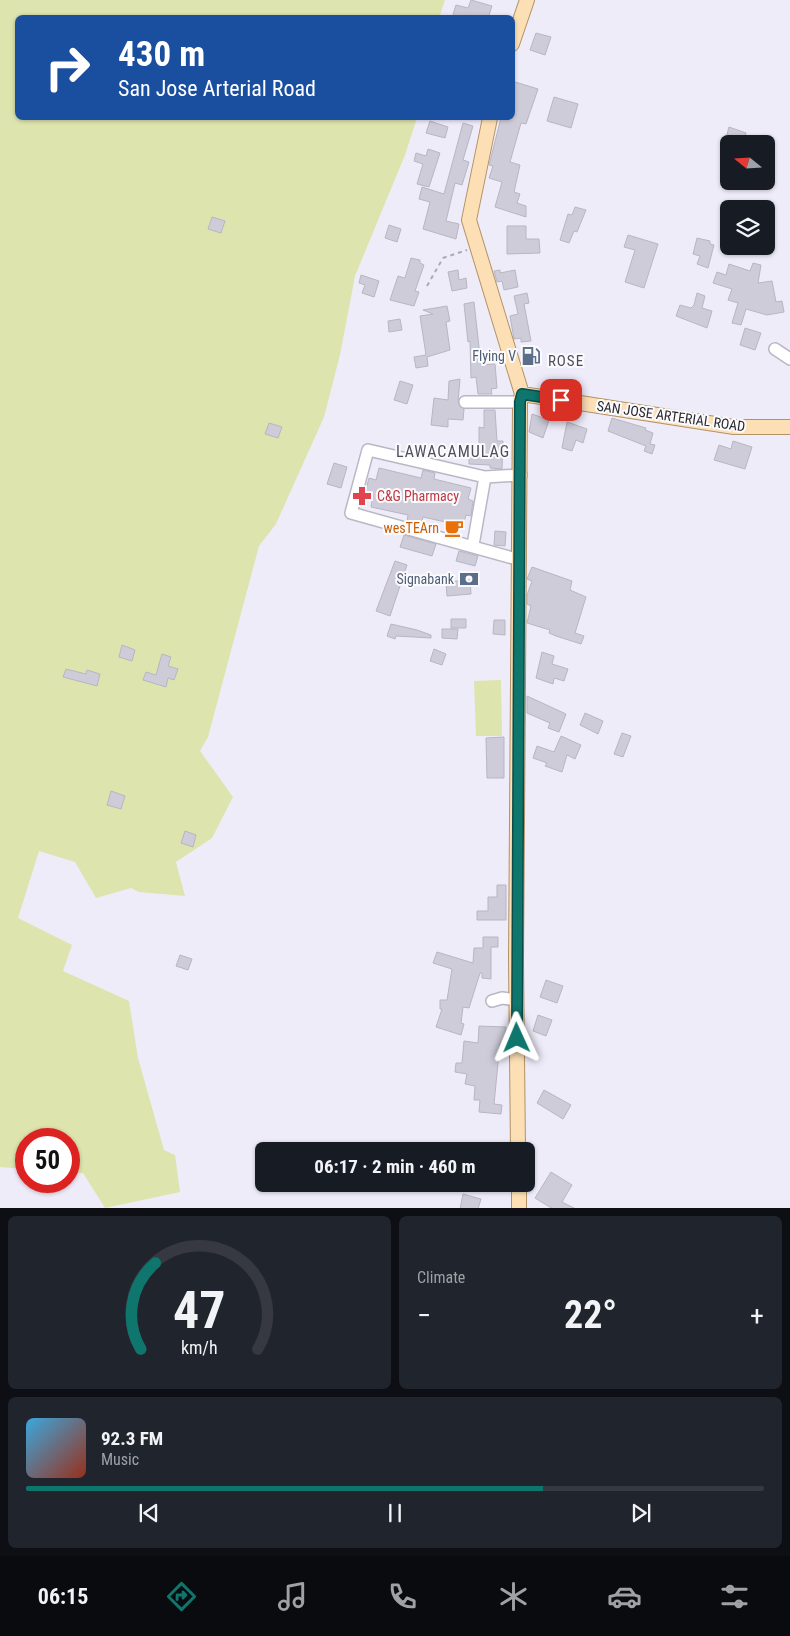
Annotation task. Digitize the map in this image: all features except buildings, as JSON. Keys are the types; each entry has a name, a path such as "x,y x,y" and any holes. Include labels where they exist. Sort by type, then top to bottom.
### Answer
{"main road":[{"path":"515,35 527,0"},
{"path":"490,120 469,220 521,398 517,1000 518,1142"},
{"name":"SAN JOSE ARTERIAL ROAD","path":"521,398 734,427 790,427"},
{"path":"519,1192 519,1208"}],"street":[{"path":"774,349 790,360"},
{"path":"465,402 521,398"},
{"path":"520,560 473,545 350,513 368,450 485,477 521,475"},
{"path":"473,545 485,477"},
{"path":"492,1001 502,998 517,1000"}],"path":[{"path":"427,286 444,258 476,247"}],"green space":[{"path":"0,0 445,0 440,15 15,15 15,120 416,120 405,155 355,276 340,355 324,417 276,524 259,546 208,737 200,751 233,797 212,838 176,862 185,896 139,892 131,888 96,898 75,862 39,851 18,918 72,945 63,971 129,1001 138,1058 164,1150 175,1155 180,1192 105,1208 83,1173 80,1173 80,1128 15,1128 15,1168 0,1167"},
{"path":"501,680 502,736 476,736 474,681"}],"place":[{"name":"Flying V","path":"531,356"},
{"name":"C&G Pharmacy","path":"362,496"},
{"name":"wesTEArn","path":"454,528"},
{"name":"Signabank","path":"469,579"}],"district":[{"name":"ROSE","path":"566,361"},
{"name":"LAWACAMULAG","path":"453,451"}],"route":[{"path":"517,1038 520,402 522,394 561,400"}]}
